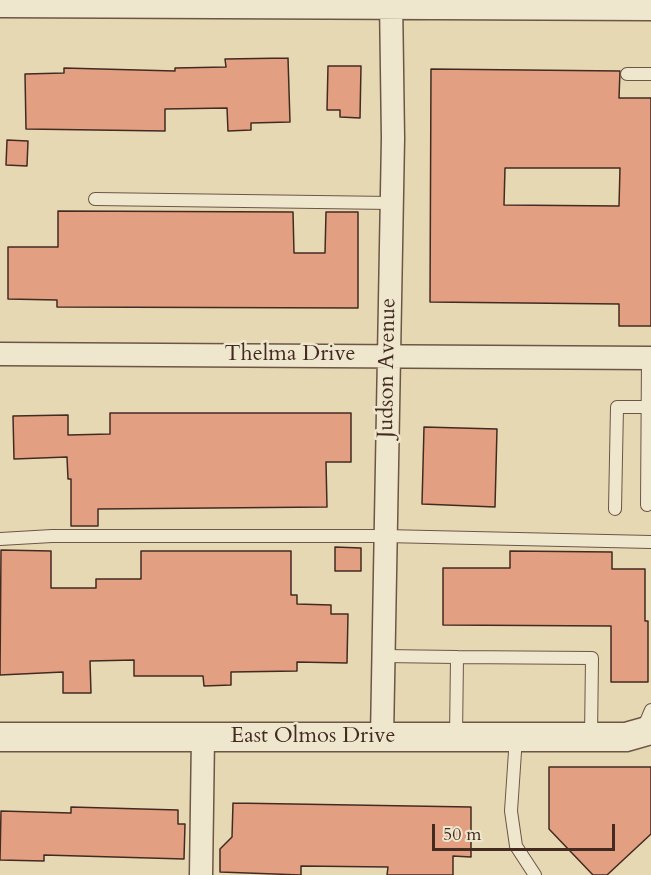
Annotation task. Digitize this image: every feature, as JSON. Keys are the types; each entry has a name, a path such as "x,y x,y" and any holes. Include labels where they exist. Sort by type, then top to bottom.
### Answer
{"street":[{"path":"0,6 391,4 651,9"},
{"name":"Judson Avenue","path":"382,737 391,203 391,4"},
{"name":"Thelma Drive","path":"0,354 650,358"},
{"name":"East Olmos Drive","path":"0,736 591,737 644,731"},
{"path":"201,875 203,736"}],"lane":[{"path":"627,74 651,74"},
{"path":"95,199 391,203"},
{"path":"647,505 650,358"},
{"path":"615,509 617,407 649,407"},
{"path":"0,539 52,536 385,536 651,542"},
{"path":"384,656 592,658 591,737"},
{"path":"456,737 457,657"},
{"path":"516,737 511,811 516,846 535,875"}],"building":[{"path":"288,58 290,122 251,123 251,130 228,131 227,108 165,109 165,131 26,129 25,74 64,73 64,68 175,71 175,68 226,67 225,59"},
{"path":"328,66 361,66 360,118 340,117 340,110 327,110"},
{"path":"431,69 620,71 619,98 651,98 651,326 619,326 619,304 430,302","holes":["505,168 620,168 619,206 504,205"]},
{"path":"7,140 28,141 27,166 6,165"},
{"path":"58,211 293,212 294,253 325,253 326,212 358,212 358,308 57,307 57,300 8,299 8,247 58,247"},
{"path":"110,413 351,413 351,462 326,462 327,507 98,509 98,526 71,526 71,479 68,479 67,457 14,459 13,416 68,415 68,435 110,434"},
{"path":"424,427 497,429 495,507 422,504"},
{"path":"335,547 361,548 361,571 335,571"},
{"path":"1,550 51,551 51,588 96,588 96,579 141,579 141,551 291,551 291,595 297,595 297,604 331,605 331,614 348,614 347,663 297,662 297,671 231,672 231,685 204,686 203,676 134,676 134,660 90,661 91,693 63,693 63,672 0,675"},
{"path":"510,551 612,552 612,569 645,569 648,682 611,682 611,626 443,625 443,568 510,568"},
{"path":"549,767 651,767 651,834 607,875 593,875 549,829"},
{"path":"233,803 471,807 471,857 453,856 453,875 387,875 388,867 301,866 301,875 220,872 220,849 232,837"},
{"path":"71,807 178,810 178,824 185,824 184,859 44,855 44,861 0,860 1,811 71,813"}]}
